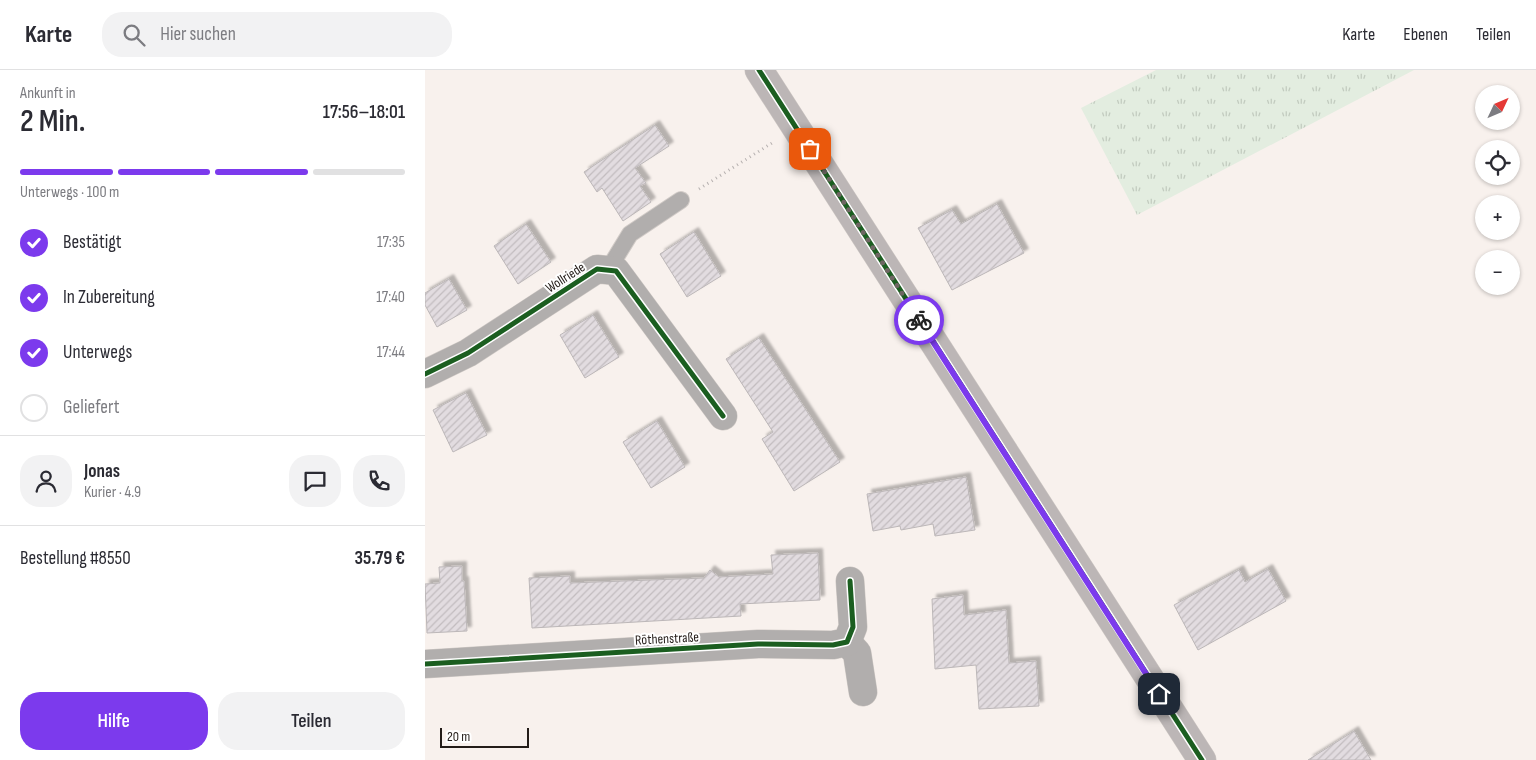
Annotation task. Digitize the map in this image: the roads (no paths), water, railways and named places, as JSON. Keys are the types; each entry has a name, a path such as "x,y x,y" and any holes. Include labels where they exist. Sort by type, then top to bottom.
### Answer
{"main road":[{"path":"759,70 1202,760"}],"street":[{"name":"Wollriede","path":"425,374 468,353 597,269 608,270 616,272 723,416"},
{"path":"850,581 853,627 847,642 857,653 863,692"},
{"name":"Röthenstraße","path":"425,664 758,644 833,645 847,642"}],"lane":[{"path":"608,270 630,234 681,200"}]}
